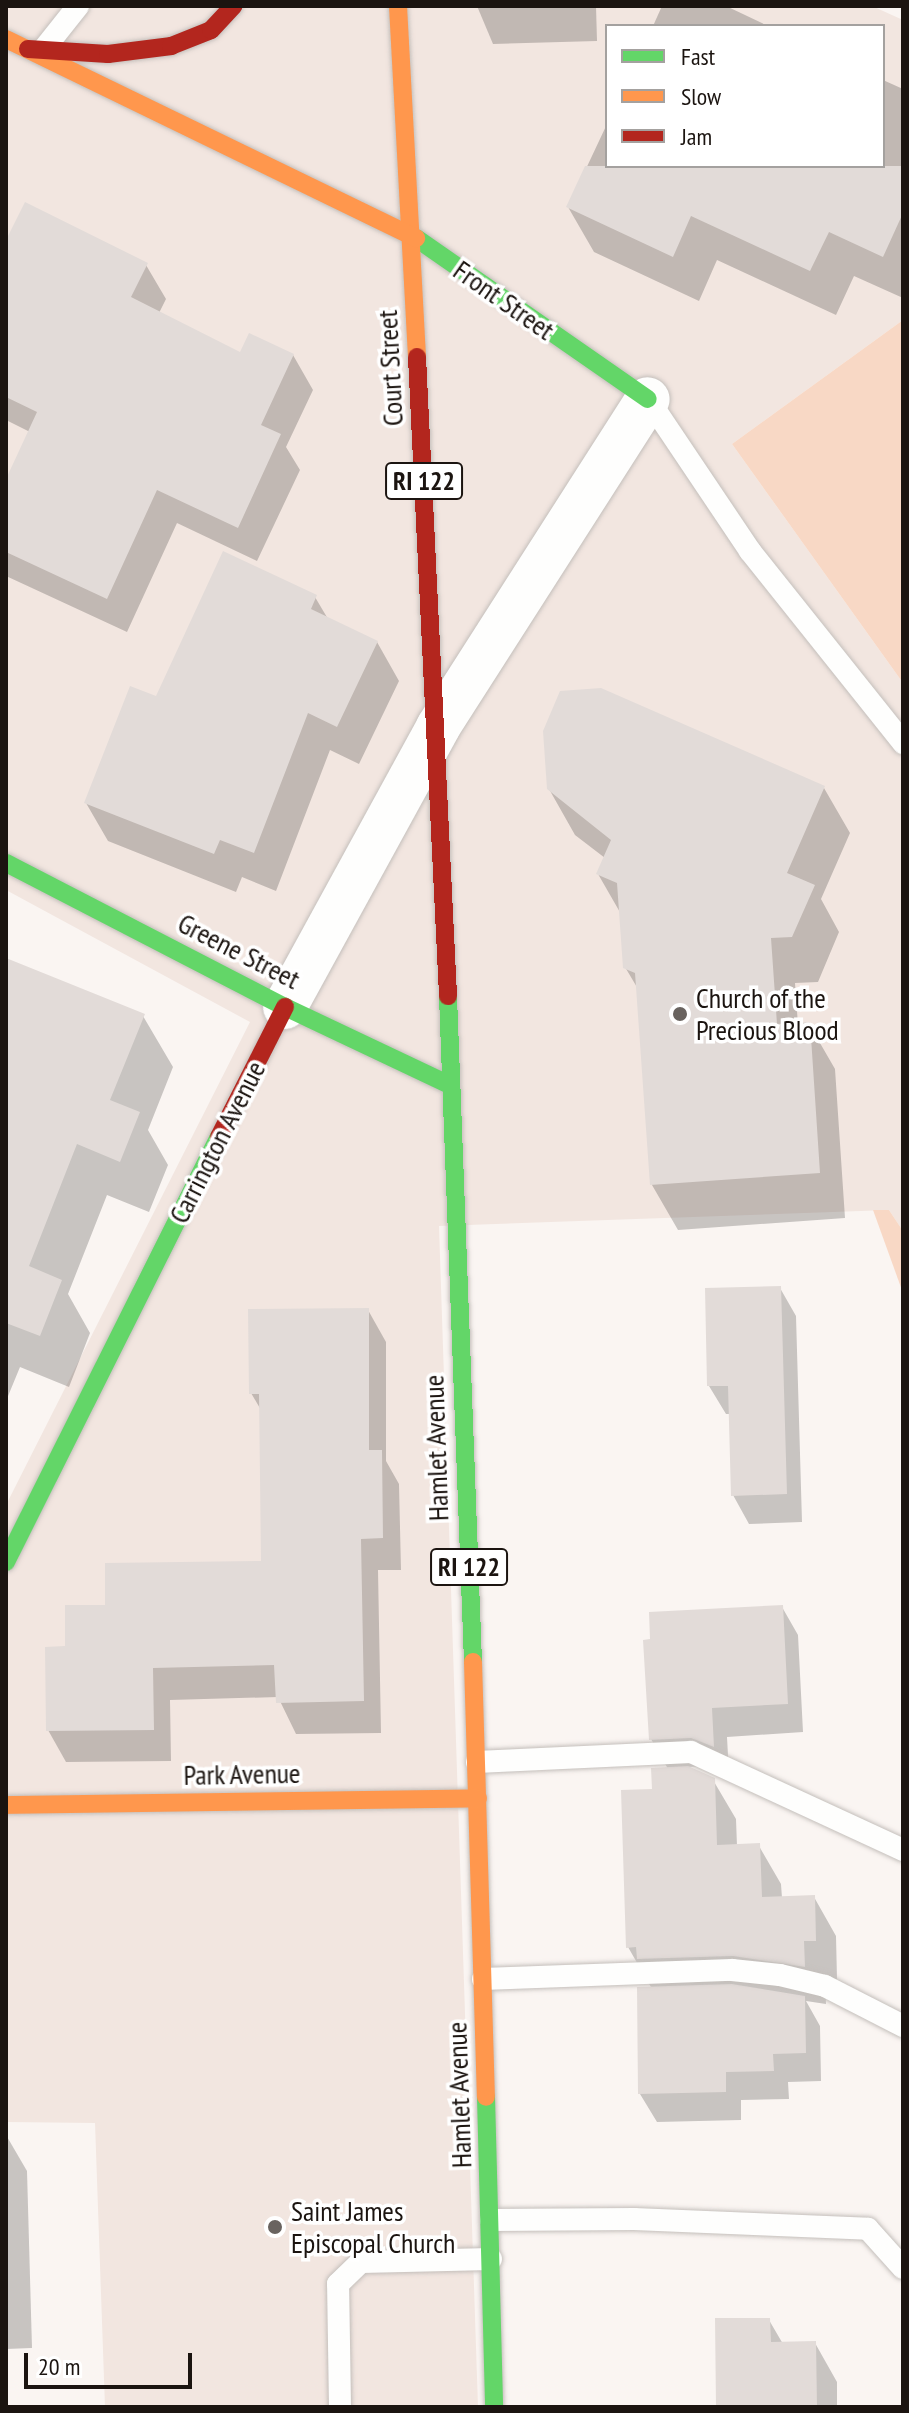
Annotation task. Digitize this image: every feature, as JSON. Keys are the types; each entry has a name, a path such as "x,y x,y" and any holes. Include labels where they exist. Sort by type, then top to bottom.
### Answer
{"main road":[{"path":"36,49 108,54 171,46 211,30 233,6"},
{"name":"Court Street","path":"398,6 438,727"},
{"name":"Front Street","path":"6,39 36,49 411,235 648,399"},
{"name":"Hamlet Avenue","path":"438,727 448,1084 477,1762 494,2407"},
{"name":"Greene Street","path":"6,863 285,1007 448,1084"},
{"name":"Carrington Avenue","path":"6,1562 285,1007"},
{"name":"Park Avenue","path":"6,1805 478,1798"}],"street":[{"path":"438,727 648,399"},
{"name":"Carrington Avenue","path":"285,1007 438,727"}],"lane":[{"path":"36,49 78,6"},
{"path":"648,399 750,551 903,743"},
{"path":"477,1762 691,1752 903,1850"},
{"path":"483,1979 732,1970 780,1975 825,1986 903,2026"},
{"path":"491,2220 634,2219 868,2229 903,2268"},
{"path":"340,2407 338,2284 361,2262 491,2259"}],"shaded area":[{"path":"6,6 872,6 903,20 903,320 732,444 903,683 903,1231 889,1210 439,1226 478,2407 105,2407 95,2123 6,2122 6,1505 250,1022 6,890"},
{"path":"903,320 903,683 732,444"},
{"path":"873,1210 889,1210 903,1231 903,1293"}],"building":[{"path":"585,166 903,166 903,213 883,257 829,232 810,271 691,216 673,257 566,207"},
{"path":"25,202 148,263 131,297 240,352 249,333 294,354 261,425 281,434 238,528 157,490 107,599 6,552 6,479 37,412 6,397 6,240"},
{"path":"223,551 317,595 311,609 378,641 337,727 308,713 254,853 220,840 214,854 84,803 130,686 156,696"},
{"path":"601,688 825,786 787,873 815,885 792,937 771,938 777,1024 810,1022 820,1173 650,1185 635,973 623,968 617,883 596,874 611,840 547,789 543,731 560,691"},
{"path":"6,958 145,1014 110,1100 140,1112 120,1162 77,1144 29,1266 62,1280 40,1336 6,1323"},
{"path":"781,1286 787,1494 731,1496 728,1386 707,1386 705,1288"},
{"path":"369,1308 369,1450 382,1450 383,1538 361,1539 364,1701 276,1703 274,1665 153,1668 154,1730 46,1731 45,1647 65,1646 65,1605 105,1605 105,1563 261,1561 259,1394 249,1394 248,1309"},
{"path":"783,1605 788,1704 712,1708 714,1747 691,1738 649,1740 643,1640 650,1639 649,1612"},
{"path":"688,1766 715,1778 717,1845 760,1843 762,1897 815,1895 816,1941 804,1941 805,1967 733,1956 637,1959 636,1947 626,1948 621,1790 652,1789 651,1768"},
{"path":"732,1984 805,1996 806,2053 773,2054 774,2071 726,2072 726,2092 638,2094 637,1987"},
{"path":"715,2318 770,2318 771,2342 816,2341 817,2407 716,2407"}],"traffic: fast":[{"path":"416,238 648,399"},
{"path":"6,863 285,1007 448,1084"},
{"path":"448,996 473,1662"},
{"path":"6,1562 219,1137"},
{"path":"486,2097 494,2407"}],"traffic: slow":[{"path":"398,6 417,357"},
{"path":"6,39 416,238"},
{"path":"473,1662 486,2097"},
{"path":"6,1805 478,1798"}],"traffic: jam":[{"path":"28,49 108,54 171,46 211,30 233,6"},
{"path":"417,357 448,996"},
{"path":"219,1137 285,1007"}],"place":[{"name":"Church of the Precious Blood","path":"680,1014"},
{"name":"Saint James Episcopal Church","path":"275,2227"}]}
